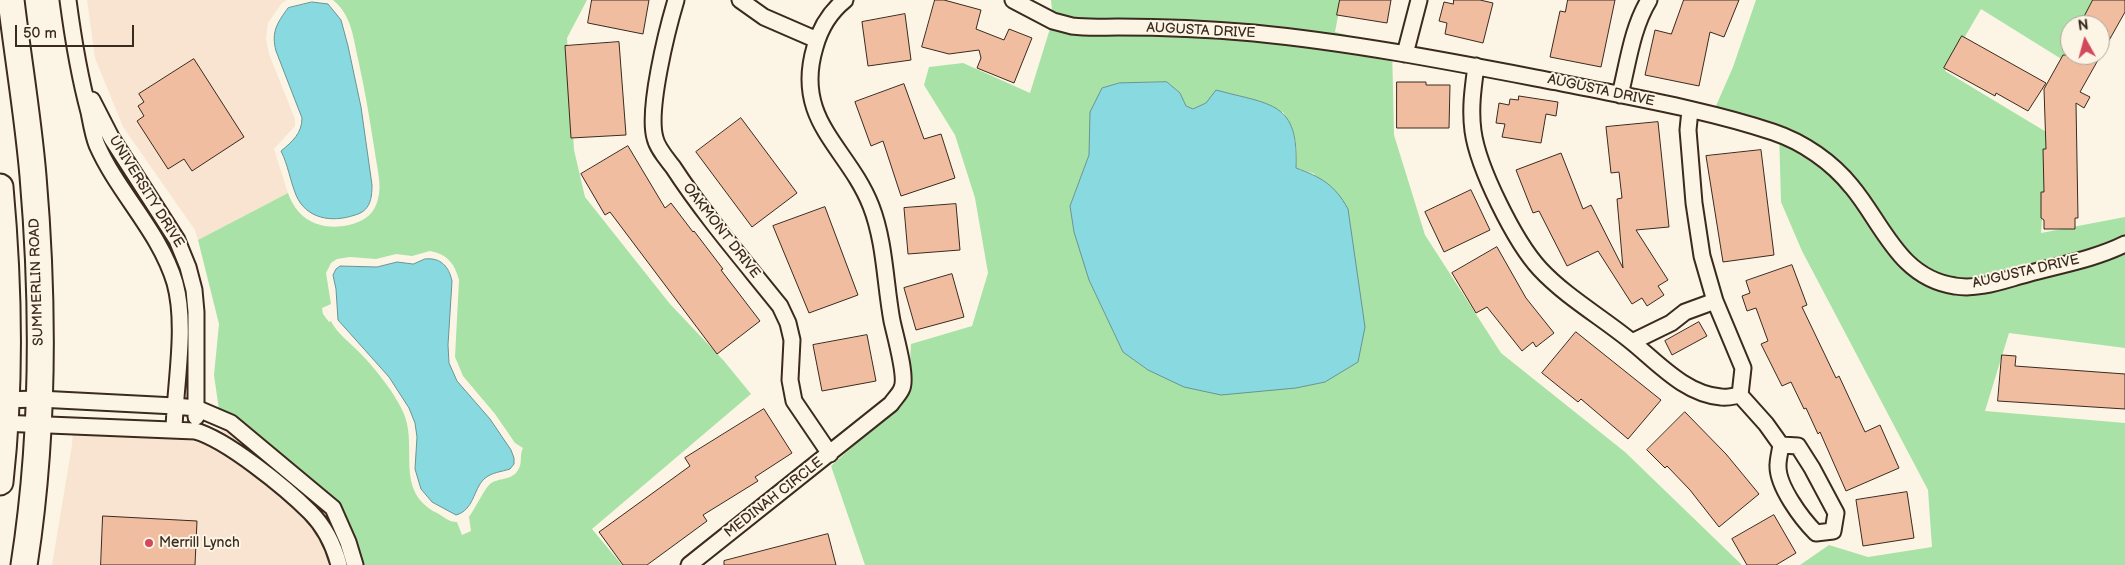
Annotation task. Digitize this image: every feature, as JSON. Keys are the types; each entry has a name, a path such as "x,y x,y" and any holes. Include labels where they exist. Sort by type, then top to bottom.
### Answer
{"main road":[{"name":"SUMMERLIN ROAD","path":"10,0 33,175 40,327 38,424 24,565"},
{"path":"0,187 6,275 0,482"}],"street":[{"name":"UNIVERSITY DRIVE","path":"68,0 80,79 97,143 112,173 161,250 169,267 179,302 174,430"},
{"name":"OAKMONT DRIVE","path":"676,0 670,21 654,106 652,122 655,140 687,189 780,306 788,323 792,340 790,380 794,400 830,454"},
{"path":"740,0 764,17 817,40 827,19 845,0"},
{"name":"AUGUSTA DRIVE","path":"1013,0 1054,21 1072,26 1251,33 1316,40 1476,66 1690,110 1775,132 1809,149 1840,173 1852,187 1896,252 1922,274 1939,282 1956,286 1974,286 1994,282 2102,253 2125,244"},
{"path":"1405,54 1419,0"},
{"path":"1620,95 1634,37 1649,0"},
{"name":"MEDINAH CIRCLE","path":"689,565 891,404 902,388 902,367 888,301 882,242 877,222 860,185 825,132 817,115 812,97 811,60 817,40"},
{"path":"1476,66 1472,113 1477,149 1484,169 1518,239 1529,255 1547,276 1686,385 1722,398 1740,395"},
{"name":"UNIVERSITY DRIVE","path":"80,79 112,139 177,240 188,267 194,290 196,312 195,431"},
{"path":"1690,110 1688,130 1694,203 1702,256 1715,301 1743,368 1740,395 1766,424 1781,446 1777,467 1791,502 1802,519 1816,533 1833,531 1836,514 1812,468 1798,446 1781,446"},
{"path":"143,222 159,212"},
{"path":"1632,342 1671,323 1685,312 1715,301"},
{"path":"3,411 39,399 175,406 196,408 231,423 333,508 355,565"},
{"path":"3,411 38,424 195,431 215,438 231,448 310,512 326,534 338,565"}],"shaded area":[{"path":"87,0 287,0 282,3 268,23 266,38 269,54 295,119 295,126 274,149 288,193 198,240 195,230 123,127 95,58"},
{"path":"220,417 311,485 349,536 355,565 52,565 72,445 73,427 138,431 223,447"}],"green space":[{"path":"333,0 587,0 567,38 574,150 585,197 670,304 724,361 751,394 592,529 622,565 355,565 349,536 311,485 220,417 214,375 219,324 198,240 288,193 292,203 304,217 320,225 329,226 349,225 359,222 368,217 378,199 380,188 378,170 354,38 346,15","holes":["430,251 446,257 453,265 459,280 455,357 463,376 495,414 515,443 523,448 518,470 512,476 488,486 469,517 471,531 462,535 457,522 447,519 424,504 416,493 411,481 408,427 400,406 391,390 374,368 341,335 331,321 329,322 323,314 322,308 331,304 326,273 331,263 337,259 350,257 376,259 396,254 412,256"]},
{"path":"1051,0 1341,0 1335,32 1392,46 1394,135 1425,235 1501,353 1625,452 1742,565 865,565 831,466 908,397 911,344 972,326 988,273 975,198 955,135 924,85 929,67 963,63 1030,93 1053,19","holes":["1167,82 1180,93 1186,106 1193,110 1206,103 1283,112 1291,126 1295,139 1297,152 1296,168 1315,174 1148,370 1123,352 1089,280 1070,206 1089,155 1102,88 1119,83"]},
{"path":"1756,0 2094,0 2086,15 2060,15 2060,58 1981,9 1945,71 2048,133 2041,233 2125,217 2125,348 2009,333 1985,411 2125,423 2125,565 1800,565 1829,545 1868,557 1932,547 1928,490 1802,251 1781,202 1779,130 1716,106 1733,67"}],"water":[{"path":"312,2 328,4 341,20 361,107 372,185 369,204 364,211 337,219 329,219 313,214 300,203 281,151 296,136 302,123 302,118 276,51 274,38 276,28 288,8"},
{"path":"1167,82 1180,93 1186,106 1193,109 1206,103 1216,90 1252,99 1278,110 1287,118 1292,130 1296,146 1296,168 1326,183 1338,194 1348,209 1365,327 1358,362 1325,382 1296,388 1221,395 1184,387 1148,370 1123,352 1089,280 1074,232 1070,206 1089,155 1090,112 1102,88 1119,83"},
{"path":"425,259 440,261 449,271 452,281 448,345 449,363 457,381 490,419 511,450 514,458 514,464 510,469 484,479 470,504 456,515 432,502 421,489 415,469 417,437 415,423 409,408 389,377 338,320 333,275 340,266 377,267 397,262 413,264"}],"building":[{"path":"592,0 649,0 643,34 588,23"},
{"path":"935,0 944,0 981,10 976,29 1004,40 1009,29 1032,38 1014,83 977,68 981,58 979,50 949,54 922,47"},
{"path":"1340,0 1391,0 1387,23 1337,15"},
{"path":"1454,0 1480,0 1493,3 1483,43 1445,34 1447,23 1439,21 1444,2 1453,4"},
{"path":"1568,0 1615,0 1601,67 1550,57 1560,11 1565,12"},
{"path":"1684,0 1739,0 1724,37 1710,32 1699,86 1645,75 1655,30 1671,34"},
{"path":"2093,0 2125,0 2125,12 2110,39 2110,15 2085,15"},
{"path":"905,14 911,60 868,66 862,22"},
{"path":"1962,36 2046,83 2028,111 1996,93 1995,96 1944,68"},
{"path":"619,42 626,135 571,138 565,46"},
{"path":"194,59 244,137 192,171 184,159 168,169 137,121 144,116 138,106 144,102 139,94"},
{"path":"2060,60 2060,65 2095,65 2080,92 2090,97 2084,108 2076,103 2078,218 2075,218 2075,229 2044,229 2044,220 2041,218 2041,192 2044,192 2043,149 2046,149 2044,89"},
{"path":"1397,82 1426,82 1426,85 1450,85 1449,128 1397,128"},
{"path":"904,84 924,139 941,134 955,178 901,196 883,141 871,146 855,102"},
{"path":"1519,96 1558,102 1556,116 1546,114 1541,143 1502,137 1505,124 1496,123 1499,103 1509,105 1510,99 1518,100"},
{"path":"741,118 797,193 752,227 696,152"},
{"path":"1658,122 1669,227 1636,230 1668,280 1658,286 1664,295 1647,306 1642,298 1632,304 1598,251 1567,266 1539,211 1533,213 1516,170 1561,153 1583,209 1591,205 1623,268 1617,199 1622,198 1619,172 1611,173 1606,127"},
{"path":"628,146 665,208 671,203 723,269 721,270 760,321 717,354 610,212 605,215 581,174"},
{"path":"1761,150 1774,255 1723,262 1706,156"},
{"path":"1471,190 1490,230 1444,252 1425,212"},
{"path":"956,204 960,250 908,254 904,208"},
{"path":"825,207 858,295 809,313 773,226"},
{"path":"1497,247 1526,298 1554,333 1536,347 1533,342 1522,351 1487,307 1476,313 1452,273"},
{"path":"1792,265 1807,305 1802,307 1836,378 1839,376 1865,432 1880,425 1899,468 1846,491 1820,432 1818,434 1791,382 1782,386 1761,344 1768,341 1756,308 1747,311 1742,296 1750,293 1746,281"},
{"path":"952,274 964,317 916,330 904,288"},
{"path":"1699,322 1707,336 1672,355 1665,341"},
{"path":"1576,332 1661,400 1628,439 1581,399 1578,402 1542,373"},
{"path":"867,335 876,381 822,391 813,345"},
{"path":"2002,355 2016,356 2015,366 2125,374 2125,409 1998,401"},
{"path":"764,409 792,453 755,477 758,481 703,515 707,521 647,565 623,565 599,532 690,466 685,458"},
{"path":"1685,412 1726,454 1759,494 1719,527 1690,490 1667,466 1665,468 1647,450"},
{"path":"1907,492 1914,538 1863,546 1856,500"},
{"path":"1774,515 1796,553 1776,565 1747,565 1732,539"},
{"name":"Merrill Lynch","path":"103,516 197,521 195,565 101,565"},
{"path":"828,534 836,565 724,565 724,561"}],"place":[{"name":"Merrill Lynch","path":"149,543"}]}
